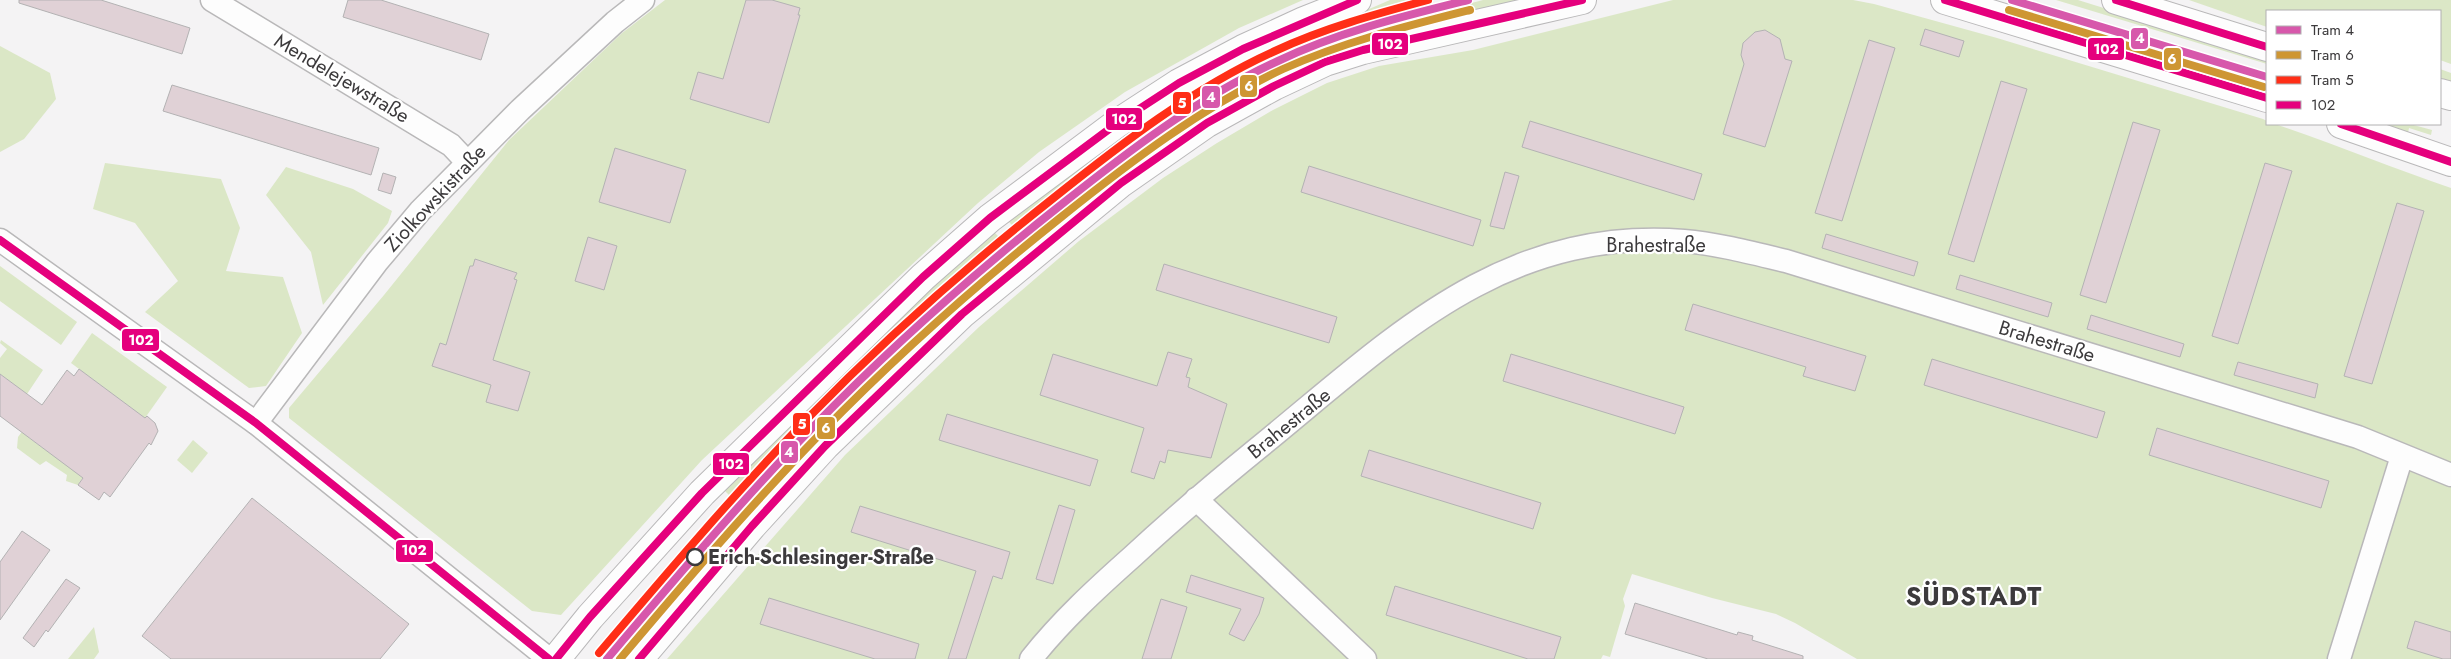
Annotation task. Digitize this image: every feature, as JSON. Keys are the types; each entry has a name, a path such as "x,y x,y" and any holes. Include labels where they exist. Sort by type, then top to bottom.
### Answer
{"main road":[{"path":"556,659 590,617 702,493 916,284 990,218 1116,124 1179,83 1295,25 1357,0"},
{"path":"639,659 752,526 826,446 962,314 1121,182 1207,123 1274,86 1325,62 1363,50 1582,0"},
{"path":"1946,0 2266,98"},
{"path":"2116,0 2266,48"},
{"path":"2344,125 2451,162"}],"street":[{"name":"Mendelejewstraße","path":"212,0 450,145 467,162"},
{"name":"Ziolkowskistraße","path":"256,423 377,262 420,211 467,162 615,22 643,0"},
{"path":"0,240 256,423 549,659"},
{"name":"Brahestraße","path":"1031,659 1086,598 1196,499 1414,322 1476,284 1534,259 1581,247 1629,240 1683,241 1710,244 1786,262 2358,437 2451,475"},
{"path":"2339,659 2402,456"},
{"path":"1196,499 1365,659"}],"green space":[{"path":"665,0 1303,0 1239,28 1125,92 1039,152 978,203 702,460 561,615 532,611 289,418 289,408 384,295 509,140 622,33"},
{"path":"1390,0 1408,0 1353,16"},
{"path":"1483,0 1520,0 1335,50 1030,248 1025,242 1108,173 1146,146 1254,78 1313,50 1374,29"},
{"path":"1673,0 1853,0 1997,38 2263,119 2266,120 2266,125 2278,125 2451,188 2451,659 1857,659 1776,614 1712,598 1632,574 1623,599 1625,606 1610,657 1603,655 1601,659 667,659 845,455 979,327 1079,241 1163,178 1217,143 1273,110 1327,83 1379,66 1473,50"},
{"path":"2056,0 2078,0 2266,59 2266,64"},
{"path":"2189,0 2451,0 2451,64 2441,60 2441,10 2266,10 2266,27"},
{"path":"0,46 50,73 56,99 24,139 0,152"},
{"path":"1255,56 1193,91 1096,157 1012,225 1006,219 1094,152 1193,88"},
{"path":"2441,69 2451,73 2451,86 2441,83"},
{"path":"2380,125 2414,125 2432,130 2431,135 2409,128 2408,133"},
{"path":"105,163 221,179 240,228 226,271 283,277 302,333 266,386 249,388 145,312 178,281 135,223 93,209"},
{"path":"286,167 353,189 392,211 388,223 323,305 311,252 266,195"},
{"path":"994,232 999,237 929,299 862,363 731,497 725,491 878,335"},
{"path":"1010,252 1017,259 737,531 731,525 867,385 937,317"},
{"path":"0,266 77,322 61,345 0,301"},
{"path":"92,333 167,387 145,418 71,363"},
{"path":"1,340 43,370 27,394 0,374 0,358 7,349 0,343"},
{"path":"51,393 50,410 29,438 83,477 78,485 66,481 67,475 46,461 40,465 17,448 18,437"},
{"path":"193,440 208,453 192,473 177,460"},
{"path":"94,627 99,652 94,659 68,659"}],"building":[{"path":"19,0 101,0 190,28 182,54 19,3"},
{"path":"348,0 381,0 489,34 481,60 343,17"},
{"path":"746,0 772,0 800,8 798,15 800,15 769,123 690,99 698,72 723,79"},
{"path":"1925,29 1964,41 1959,57 1920,45"},
{"path":"1765,30 1780,39 1785,59 1792,61 1765,147 1723,134 1744,64 1741,55 1743,43 1755,32"},
{"path":"1869,40 1895,48 1842,221 1815,213"},
{"path":"2001,81 2027,89 1974,262 1948,254"},
{"path":"172,85 379,148 371,175 163,111"},
{"path":"1530,121 1702,174 1694,200 1522,147"},
{"path":"2133,122 2160,130 2106,303 2080,295"},
{"path":"615,148 686,170 670,223 599,202"},
{"path":"2265,163 2292,171 2238,344 2212,336"},
{"path":"1309,166 1481,220 1473,246 1301,192"},
{"path":"1505,172 1519,176 1504,229 1490,226"},
{"path":"383,173 396,177 391,194 378,190"},
{"path":"2397,203 2424,211 2372,384 2344,376"},
{"path":"1826,234 1918,262 1914,276 1822,248"},
{"path":"588,237 617,246 604,290 575,281"},
{"path":"475,259 517,273 514,279 517,280 493,360 530,372 518,411 486,402 491,385 432,366 440,343 446,345 470,266 473,266"},
{"path":"1164,264 1337,317 1329,343 1156,290"},
{"path":"1960,275 2052,303 2048,317 1956,289"},
{"path":"1693,304 1866,356 1855,391 1803,376 1806,367 1685,330"},
{"path":"2091,315 2184,344 2180,357 2087,329"},
{"path":"1168,352 1192,359 1186,377 1190,378 1188,387 1227,404 1211,458 1168,450 1165,463 1160,461 1154,479 1131,472 1144,428 1040,395 1053,354 1157,386"},
{"path":"1511,354 1684,407 1675,434 1503,381"},
{"path":"1932,359 2105,412 2097,438 1924,385"},
{"path":"2238,362 2318,384 2315,398 2234,375"},
{"path":"79,369 145,418 147,416 155,423 158,431 151,445 149,443 110,497 104,492 99,500 78,485 83,478 0,416 0,374 42,405 67,370 74,376"},
{"path":"947,414 1098,460 1090,486 939,440"},
{"path":"2157,428 2329,481 2321,508 2149,455"},
{"path":"1369,450 1541,503 1533,529 1361,476"},
{"path":"252,498 409,624 380,659 171,659 142,636"},
{"path":"1059,505 1075,510 1053,584 1036,579"},
{"path":"860,506 1010,552 1002,579 993,576 966,659 948,659 976,571 851,532"},
{"path":"22,531 50,550 0,620 0,562"},
{"path":"1191,575 1264,598 1259,614 1244,641 1229,634 1241,609 1186,592"},
{"path":"66,579 80,588 48,632 46,630 34,647 23,638"},
{"path":"1395,586 1561,637 1554,659 1528,659 1386,615"},
{"path":"769,598 919,644 915,659 875,659 760,624"},
{"path":"1161,599 1187,607 1171,659 1142,659"},
{"path":"1635,603 1737,635 1738,632 1753,636 1752,640 1803,656 1803,659 1708,659 1625,634"},
{"path":"2415,621 2451,632 2451,659 2443,659 2407,648"}],"tram line":[{"name":"5","path":"599,653 727,505 836,390 895,333 956,279 1077,179 1158,118 1215,82 1245,66 1275,51 1331,28 1428,0"},
{"name":"4","path":"607,659 734,512 842,398 962,286 1109,167 1191,109 1278,61 1348,33 1468,0"},
{"name":"4","path":"2012,0 2266,77"},
{"name":"6","path":"620,659 743,517 848,405 967,295 1113,176 1195,118 1224,100 1283,69 1352,43 1470,10"},
{"name":"6","path":"2009,10 2264,87"}],"transit line":[{"name":"102","path":"556,659 590,617 702,493 923,277 990,218 1116,124 1179,83 1243,49 1357,0"},
{"name":"102","path":"639,659 752,526 825,446 962,314 1121,183 1207,123 1274,86 1325,62 1363,50 1582,0"},
{"name":"102","path":"1945,0 2266,98"},
{"name":"102","path":"2116,0 2266,47"},
{"name":"102","path":"2344,125 2451,162"},
{"name":"102","path":"0,240 256,423 549,659"}],"place":[{"name":"Erich-Schlesinger-Straße","path":"695,557"}],"district":[{"name":"SÜDSTADT","path":"1974,596"}]}
